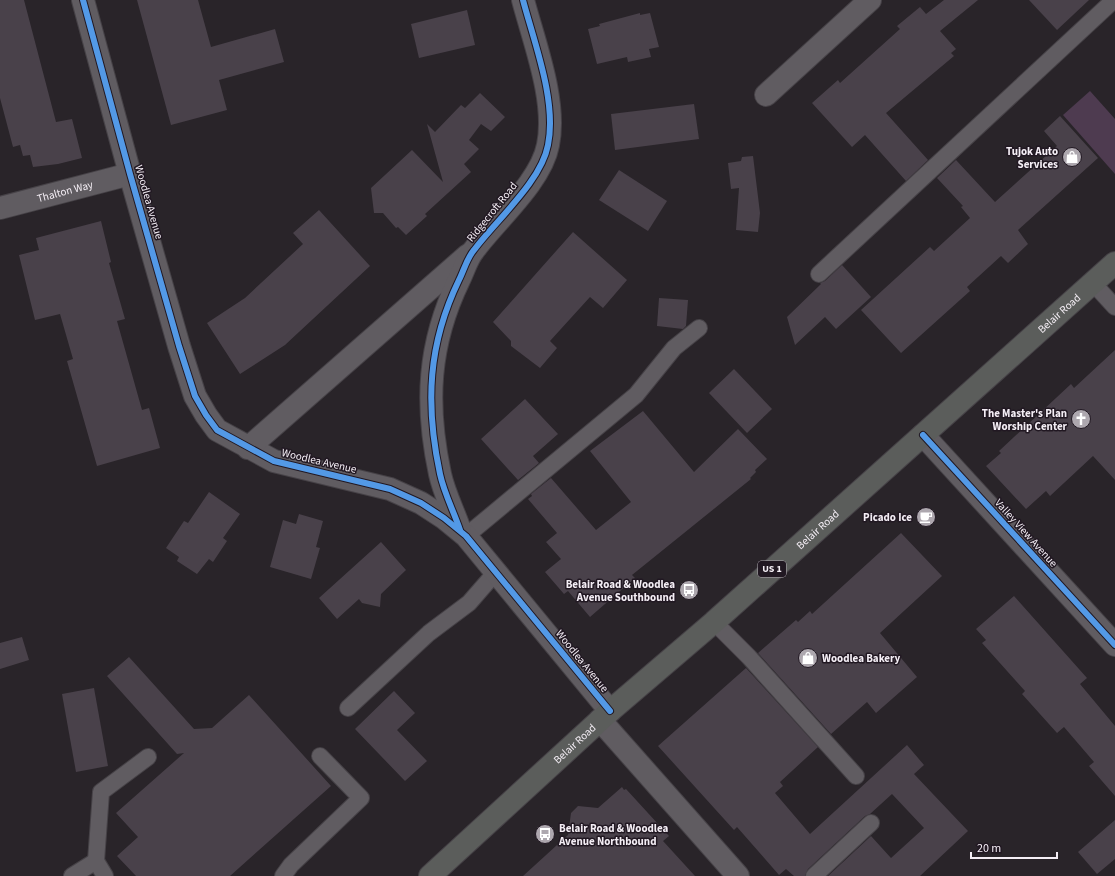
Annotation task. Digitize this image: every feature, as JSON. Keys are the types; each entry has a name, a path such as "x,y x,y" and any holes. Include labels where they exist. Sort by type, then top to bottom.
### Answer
{"main road":[{"name":"Belair Road","path":"430,876 605,716 714,622 1115,263"}],"street":[{"name":"Woodlea Avenue","path":"83,0 130,174 195,396 217,430 274,461 390,489 421,503 463,533 496,572 605,716 738,876"},
{"name":"Ridgecroft Road","path":"248,448 446,272 473,251 519,195 538,169 548,145 551,120 548,96 523,0"},
{"path":"766,95 870,0"},
{"name":"Thalton Way","path":"0,208 130,174"},
{"name":"Ridgecroft Road","path":"463,533 440,475 432,428 430,390 437,334 447,303 473,251"},
{"name":"Valley View Avenue","path":"923,435 1115,645"}],"lane":[{"path":"819,274 1114,0"},
{"path":"1093,283 1115,307"},
{"path":"463,533 636,396 674,348 699,328"},
{"path":"348,708 430,633 469,603 496,572"},
{"path":"714,622 748,656 856,776"},
{"path":"283,876 291,865 360,798 320,756"},
{"path":"105,876 96,862 101,792 148,757"},
{"path":"814,876 871,823"},
{"path":"72,876 96,862"}],"shaded area":[{"path":"1090,91 1115,119 1115,174 1063,115"}],"building":[{"path":"0,0 24,0 56,122 72,119 82,158 58,164 33,167 30,155 23,156 20,145 13,147 0,98"},
{"path":"137,0 198,0 211,47 275,29 284,62 219,80 227,110 171,125"},
{"path":"944,0 978,0 940,31 956,49 951,53 954,56 886,113 928,160 906,181 865,135 852,147 812,103 838,80 840,83 900,29 897,26 920,7 926,14"},
{"path":"1029,0 1089,0 1057,30"},
{"path":"467,10 475,45 419,58 411,24"},
{"path":"640,13 640,15 650,13 659,47 649,49 651,57 628,62 627,57 597,64 588,29 600,26 599,24"},
{"path":"480,93 505,117 491,131 481,124 469,140 479,149 464,164 471,172 425,214 427,216 406,235 398,227 396,228 383,213 374,213 371,188 412,150 443,182 427,124 435,132 461,105 465,108"},
{"path":"694,104 699,139 615,150 611,114"},
{"path":"1060,116 1098,158 1018,230 1028,244 1008,263 1001,256 967,287 970,291 901,353 861,310 930,247 934,251 970,218 961,207 963,206 937,178 956,160 995,202 1057,146 1044,131"},
{"path":"753,156 760,213 758,232 736,230 739,188 731,189 728,163 741,161 742,157"},
{"path":"619,170 667,201 648,231 599,200"},
{"path":"319,210 370,266 285,345 240,374 207,323 245,298 303,244 293,233"},
{"path":"101,221 111,262 109,263 125,319 117,321 142,410 149,408 160,448 97,466 67,361 73,359 60,314 35,320 19,255 39,250 36,238"},
{"path":"573,232 627,280 603,308 590,297 550,341 557,348 540,368 511,346 511,341 493,322"},
{"path":"842,265 871,297 836,329 825,317 795,345 787,317 821,284 820,283 825,281"},
{"path":"659,298 688,300 686,326 683,329 657,326"},
{"path":"1115,350 1115,480 1093,456 1050,496 1046,491 1026,509 986,466 1001,453 999,451 1071,384 1074,388"},
{"path":"734,369 772,409 747,433 709,393"},
{"path":"525,399 558,434 533,456 539,463 518,480 481,439"},
{"path":"643,411 694,472 738,429 767,459 755,470 756,472 750,478 751,479 632,575 635,578 590,617 568,591 564,594 545,572 561,559 546,542 557,533 528,499 532,496 531,494 551,478 596,530 631,502 590,451"},
{"path":"209,492 240,514 223,538 227,541 213,562 209,559 197,574 177,561 179,557 166,548 184,521 188,523"},
{"path":"299,514 323,521 316,547 320,548 311,579 270,567 283,520 296,524"},
{"path":"901,533 942,576 880,633 917,677 876,713 867,702 831,734 758,653 796,620 798,622 810,611 812,614"},
{"path":"381,542 406,570 381,594 380,607 362,603 359,599 337,619 319,598"},
{"path":"1014,596 1087,678 1080,684 1115,726 1115,796 1089,766 1094,762 1064,727 1057,733 1022,694 1025,691 982,643 986,640 976,629"},
{"path":"22,637 29,660 0,669 0,643"},
{"path":"129,657 194,729 212,728 249,695 331,786 230,876 136,876 117,856 138,837 116,813 184,753 177,754 107,676"},
{"path":"746,668 818,747 780,782 783,786 775,793 810,834 907,745 924,765 914,774 968,831 920,876 828,876 871,836 891,858 924,828 892,794 870,814 865,816 808,869 805,876 794,876 786,869 779,875 737,827 734,830 658,746"},
{"path":"94,688 108,766 76,772 62,694"},
{"path":"394,691 415,713 397,730 427,761 405,781 355,729"},
{"path":"622,787 624,790 626,789 669,836 663,841 695,876 523,876 568,835 571,813 578,806 598,808"},
{"path":"1115,820 1115,859 1097,874 1078,852"}],"cycle path":[{"path":"83,0 130,174 179,346 195,396 217,430 274,461 390,489 421,503 444,518 466,536 610,711"},
{"path":"460,530 442,481 435,448 431,399 432,375 435,351 441,327 467,260 483,238 517,200 537,173 544,159 548,145 550,128 547,91 523,0"},
{"path":"923,435 1115,645"}],"place":[{"name":"Tujok Auto Services","path":"1072,157"},
{"name":"The Master's Plan Worship Center","path":"1081,419"},
{"name":"Picado Ice","path":"926,517"},
{"name":"Belair Road & Woodlea Avenue Southbound","path":"689,590"},
{"name":"Woodlea Bakery","path":"808,658"},
{"name":"Belair Road & Woodlea Avenue Northbound","path":"545,834"}]}
